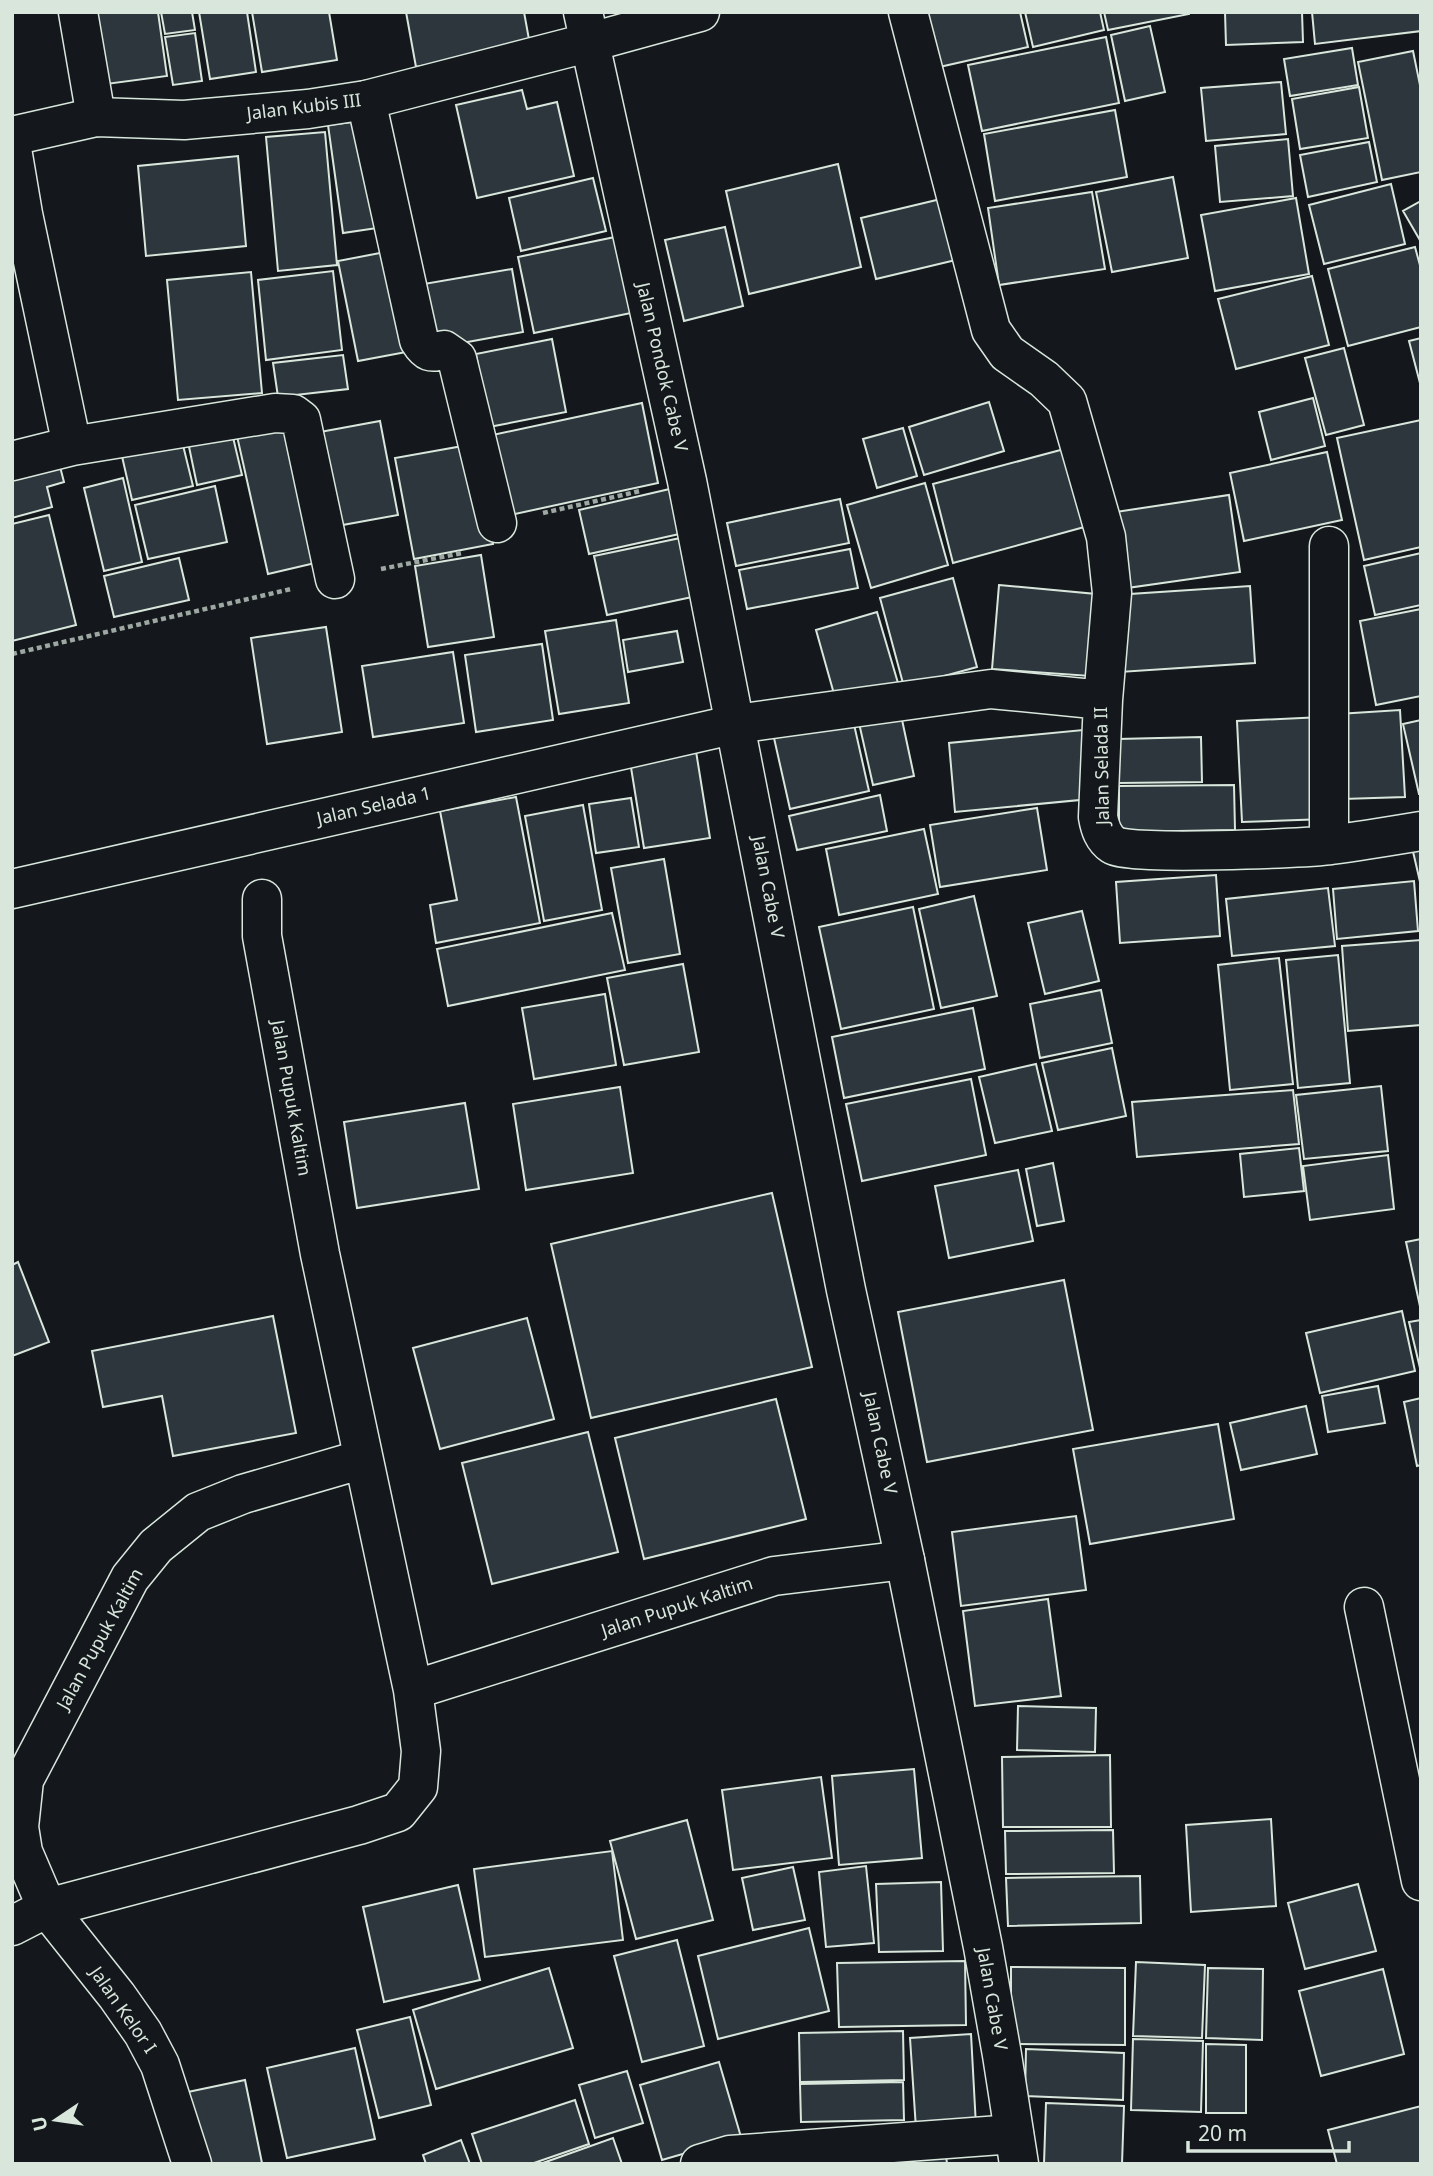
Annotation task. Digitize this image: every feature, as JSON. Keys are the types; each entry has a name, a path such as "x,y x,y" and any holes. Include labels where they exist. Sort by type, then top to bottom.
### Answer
{"street":[{"path":"78,12 96,117"},
{"name":"Jalan Kubis III","path":"12,136 96,117 184,120 308,109 366,100 587,27 700,12"},
{"path":"908,12 990,330 1007,353 1044,379 1067,401 1106,537 1112,593 1103,700"},
{"name":"Jalan Pondok Cabe V","path":"587,27 687,481 736,724"},
{"path":"366,100 419,340 430,353 444,350 457,359 497,523"},
{"path":"12,149 72,446"},
{"path":"12,461 72,446 275,413 293,414 301,420 335,579"},
{"path":"1329,546 1329,845"},
{"name":"Jalan Selada II","path":"736,724 991,689 1103,700 1098,817 1100,829 1114,846 1157,851 1329,845 1421,831"},
{"name":"Jalan Selada 1","path":"12,889 736,724"},
{"name":"Jalan Cabe V","path":"736,724 846,1290 905,1560 983,1947 1016,2149"},
{"name":"Jalan Pupuk Kaltim","path":"12,1926 47,1908 359,1825 398,1812 418,1787 421,1751 414,1690 320,1254 262,936 262,900"},
{"name":"Jalan Pupuk Kaltim","path":"47,1908 23,1852 19,1827 24,1780 130,1578 156,1546 198,1512 243,1494 363,1459"},
{"name":"Jalan Pupuk Kaltim","path":"414,1690 775,1576 905,1560"},
{"path":"1364,1606 1421,1881"},
{"name":"Jalan Kelor I","path":"47,1908 117,1996 142,2033 160,2065 192,2164"},
{"path":"700,2164 730,2155 1016,2149"}],"building":[{"path":"89,12 158,12 167,76 99,85"},
{"path":"161,12 192,12 195,30 165,34"},
{"path":"199,12 247,12 256,72 210,79"},
{"path":"252,12 329,12 337,60 262,72"},
{"path":"406,12 524,12 530,45 416,67"},
{"path":"922,12 1020,12 1028,47 935,68"},
{"path":"1025,12 1100,12 1104,30 1033,47"},
{"path":"1104,12 1189,12 1189,14 1108,30"},
{"path":"1225,12 1302,12 1303,42 1226,45"},
{"path":"1312,12 1421,12 1421,31 1315,44"},
{"path":"1150,26 1165,92 1125,101 1111,35"},
{"path":"195,33 202,81 173,85 165,37"},
{"path":"1106,37 1119,103 982,131 968,65"},
{"path":"1352,48 1358,85 1290,96 1284,59"},
{"path":"1413,51 1421,90 1421,172 1382,180 1358,62"},
{"path":"1281,82 1286,134 1206,141 1201,88"},
{"path":"1359,87 1368,138 1300,149 1292,99"},
{"path":"522,90 527,109 557,102 574,176 477,198 456,105"},
{"path":"1115,110 1127,177 995,201 984,134"},
{"path":"368,120 384,227 343,233 328,125"},
{"path":"325,132 337,265 278,271 266,137"},
{"path":"1288,139 1293,196 1220,202 1215,146"},
{"path":"1369,142 1377,182 1308,197 1300,155"},
{"path":"238,156 246,246 146,256 138,166"},
{"path":"838,164 861,267 749,294 726,191"},
{"path":"1173,177 1188,258 1112,272 1096,192"},
{"path":"593,178 606,231 521,251 509,198"},
{"path":"1391,184 1405,244 1324,264 1309,205"},
{"path":"1092,192 1105,269 999,285 988,208"},
{"path":"945,198 960,259 876,279 861,218"},
{"path":"1296,198 1309,274 1215,291 1201,215"},
{"path":"1421,201 1421,242 1403,211"},
{"path":"725,227 743,306 684,321 665,240"},
{"path":"615,237 631,313 534,333 518,257"},
{"path":"1415,247 1421,269 1421,327 1348,346 1328,269"},
{"path":"396,250 417,350 358,361 338,261"},
{"path":"512,269 523,332 429,349 418,285"},
{"path":"333,271 342,350 266,360 258,280"},
{"path":"251,272 262,393 178,400 167,280"},
{"path":"1312,276 1329,345 1236,369 1218,299"},
{"path":"1421,338 1421,387 1409,341"},
{"path":"552,339 566,412 489,427 476,354"},
{"path":"1344,348 1364,425 1326,435 1305,358"},
{"path":"343,355 348,389 278,397 273,363"},
{"path":"1313,398 1325,446 1271,460 1259,412"},
{"path":"989,402 1004,451 924,475 909,427"},
{"path":"642,403 658,483 501,517 483,437"},
{"path":"1421,420 1421,547 1364,560 1337,438"},
{"path":"380,421 398,515 326,528 309,434"},
{"path":"297,423 328,560 268,574 237,436"},
{"path":"903,428 917,476 877,488 863,439"},
{"path":"232,433 242,475 197,485 188,442"},
{"path":"181,437 193,486 132,500 121,452"},
{"path":"474,444 493,544 414,559 395,458"},
{"path":"1068,448 1088,526 953,563 933,484"},
{"path":"1327,452 1342,520 1244,541 1230,473"},
{"path":"57,455 64,482 47,487 52,507 12,518 12,478"},
{"path":"123,478 142,562 104,571 84,488"},
{"path":"925,483 948,565 871,588 847,505"},
{"path":"215,486 227,542 148,559 135,505"},
{"path":"674,488 684,533 589,554 579,510"},
{"path":"1229,495 1240,572 1120,589 1109,513"},
{"path":"840,499 849,543 736,566 727,523"},
{"path":"49,515 76,625 12,641 12,524"},
{"path":"685,537 697,596 607,615 594,556"},
{"path":"850,549 858,588 747,609 739,570"},
{"path":"1421,553 1421,605 1375,615 1364,566"},
{"path":"481,555 494,637 428,647 415,566"},
{"path":"179,558 189,600 114,617 104,576"},
{"path":"953,578 977,667 904,687 880,598"},
{"path":"999,585 1096,594 1090,676 992,669"},
{"path":"1250,586 1255,663 1120,672 1115,595"},
{"path":"1421,609 1421,696 1376,705 1360,621"},
{"path":"877,612 898,683 836,701 816,630"},
{"path":"616,620 629,703 559,714 545,631"},
{"path":"326,627 342,732 267,744 251,638"},
{"path":"677,631 683,662 628,672 623,640"},
{"path":"542,644 553,720 476,732 465,655"},
{"path":"453,652 464,723 373,737 362,666"},
{"path":"1400,710 1405,797 1343,799 1338,714"},
{"path":"901,715 914,776 873,785 859,723"},
{"path":"1322,717 1326,819 1242,822 1237,721"},
{"path":"853,720 869,791 790,809 774,738"},
{"path":"1421,720 1421,794 1419,794 1403,724"},
{"path":"1083,730 1090,799 955,812 949,743"},
{"path":"1201,737 1202,782 1119,783 1118,739"},
{"path":"695,745 710,838 644,848 629,755"},
{"path":"1234,785 1235,830 1119,832 1119,786"},
{"path":"880,795 887,831 797,850 789,816"},
{"path":"516,797 540,923 436,943 430,905 457,900 440,811"},
{"path":"631,798 639,847 596,853 589,804"},
{"path":"583,805 602,910 544,921 525,816"},
{"path":"1037,808 1047,870 940,887 930,825"},
{"path":"924,829 938,894 839,915 826,849"},
{"path":"1421,841 1421,886 1411,843"},
{"path":"664,859 680,954 628,963 611,868"},
{"path":"1216,875 1220,936 1120,943 1116,882"},
{"path":"1414,881 1418,931 1337,939 1333,889"},
{"path":"1328,888 1335,946 1232,956 1226,899"},
{"path":"974,896 997,996 941,1008 919,909"},
{"path":"913,907 934,1009 841,1029 819,927"},
{"path":"1082,911 1099,981 1045,994 1028,923"},
{"path":"612,913 625,970 448,1006 437,949"},
{"path":"1421,940 1421,1025 1348,1031 1342,946"},
{"path":"1338,955 1350,1083 1298,1088 1286,960"},
{"path":"1279,958 1293,1084 1230,1090 1218,965"},
{"path":"683,964 699,1052 624,1065 607,978"},
{"path":"1101,990 1112,1043 1040,1058 1030,1004"},
{"path":"605,994 616,1065 534,1079 522,1008"},
{"path":"973,1008 985,1069 844,1098 832,1037"},
{"path":"1112,1048 1126,1116 1058,1130 1042,1063"},
{"path":"1036,1064 1052,1131 995,1143 979,1077"},
{"path":"971,1079 986,1155 862,1181 846,1104"},
{"path":"1381,1086 1388,1151 1304,1159 1296,1095"},
{"path":"620,1087 633,1173 526,1190 513,1104"},
{"path":"1293,1090 1299,1144 1137,1157 1132,1102"},
{"path":"465,1103 479,1189 357,1208 344,1122"},
{"path":"1299,1148 1304,1191 1244,1197 1240,1154"},
{"path":"1388,1155 1394,1209 1310,1220 1303,1166"},
{"path":"1053,1163 1064,1221 1037,1226 1026,1169"},
{"path":"1018,1170 1033,1241 949,1258 935,1186"},
{"path":"772,1193 812,1367 591,1418 551,1244"},
{"path":"1421,1239 1421,1311 1406,1242"},
{"path":"18,1262 49,1342 12,1356 12,1265"},
{"path":"1064,1280 1093,1430 927,1462 898,1312"},
{"path":"1402,1311 1415,1371 1320,1393 1306,1333"},
{"path":"273,1316 296,1433 173,1456 162,1396 103,1407 92,1351"},
{"path":"527,1318 554,1419 440,1449 413,1348"},
{"path":"1421,1320 1421,1368 1420,1368 1409,1322"},
{"path":"1378,1386 1385,1423 1328,1432 1322,1396"},
{"path":"1421,1398 1421,1465 1417,1466 1404,1402"},
{"path":"776,1399 806,1519 644,1559 615,1438"},
{"path":"1306,1406 1317,1454 1241,1470 1230,1423"},
{"path":"1218,1424 1234,1519 1090,1544 1073,1449"},
{"path":"588,1432 618,1552 492,1584 462,1463"},
{"path":"1076,1516 1086,1590 961,1606 952,1532"},
{"path":"1048,1599 1061,1696 975,1706 963,1611"},
{"path":"1018,1706 1096,1708 1095,1752 1017,1750"},
{"path":"1110,1755 1111,1827 1003,1827 1002,1757"},
{"path":"914,1769 922,1858 839,1865 832,1776"},
{"path":"821,1777 832,1858 733,1870 722,1790"},
{"path":"1271,1819 1276,1906 1191,1912 1186,1825"},
{"path":"687,1820 713,1920 636,1939 610,1841"},
{"path":"1113,1830 1114,1873 1006,1874 1005,1831"},
{"path":"612,1851 623,1940 485,1957 474,1869"},
{"path":"866,1866 874,1943 826,1947 819,1872"},
{"path":"793,1867 805,1920 753,1930 742,1878"},
{"path":"1140,1876 1141,1923 1008,1926 1006,1878"},
{"path":"941,1882 943,1951 879,1952 876,1884"},
{"path":"1358,1884 1376,1951 1305,1969 1288,1903"},
{"path":"458,1885 480,1980 384,2002 363,1907"},
{"path":"809,1928 829,2011 718,2039 698,1956"},
{"path":"677,1940 704,2046 642,2062 614,1956"},
{"path":"965,1961 966,2025 839,2027 837,1963"},
{"path":"1136,1962 1205,1965 1202,2038 1133,2036"},
{"path":"1011,1967 1125,1968 1125,2045 1011,2044"},
{"path":"549,1968 573,2048 436,2089 413,2010"},
{"path":"1208,1968 1263,1969 1262,2040 1206,2038"},
{"path":"1383,1969 1404,2054 1321,2076 1299,1991"},
{"path":"410,2017 431,2105 379,2118 357,2030"},
{"path":"903,2031 904,2080 800,2082 799,2033"},
{"path":"971,2034 976,2126 916,2129 910,2038"},
{"path":"1133,2039 1203,2041 1201,2112 1131,2110"},
{"path":"1206,2044 1246,2045 1246,2113 1206,2113"},
{"path":"355,2048 375,2139 287,2158 267,2068"},
{"path":"1026,2049 1124,2053 1123,2100 1025,2096"},
{"path":"719,2062 741,2137 662,2160 640,2085"},
{"path":"627,2071 643,2123 595,2138 579,2085"},
{"path":"245,2080 262,2163 198,2164 183,2093"},
{"path":"903,2082 904,2120 801,2122 800,2084"},
{"path":"575,2100 589,2144 531,2164 482,2164 472,2134"},
{"path":"1046,2103 1124,2106 1122,2164 1044,2164"},
{"path":"1421,2106 1421,2164 1337,2164 1328,2130"},
{"path":"613,2138 622,2164 540,2164"},
{"path":"461,2140 470,2164 426,2164 423,2155"},
{"path":"946,2155 947,2164 854,2164"}]}
